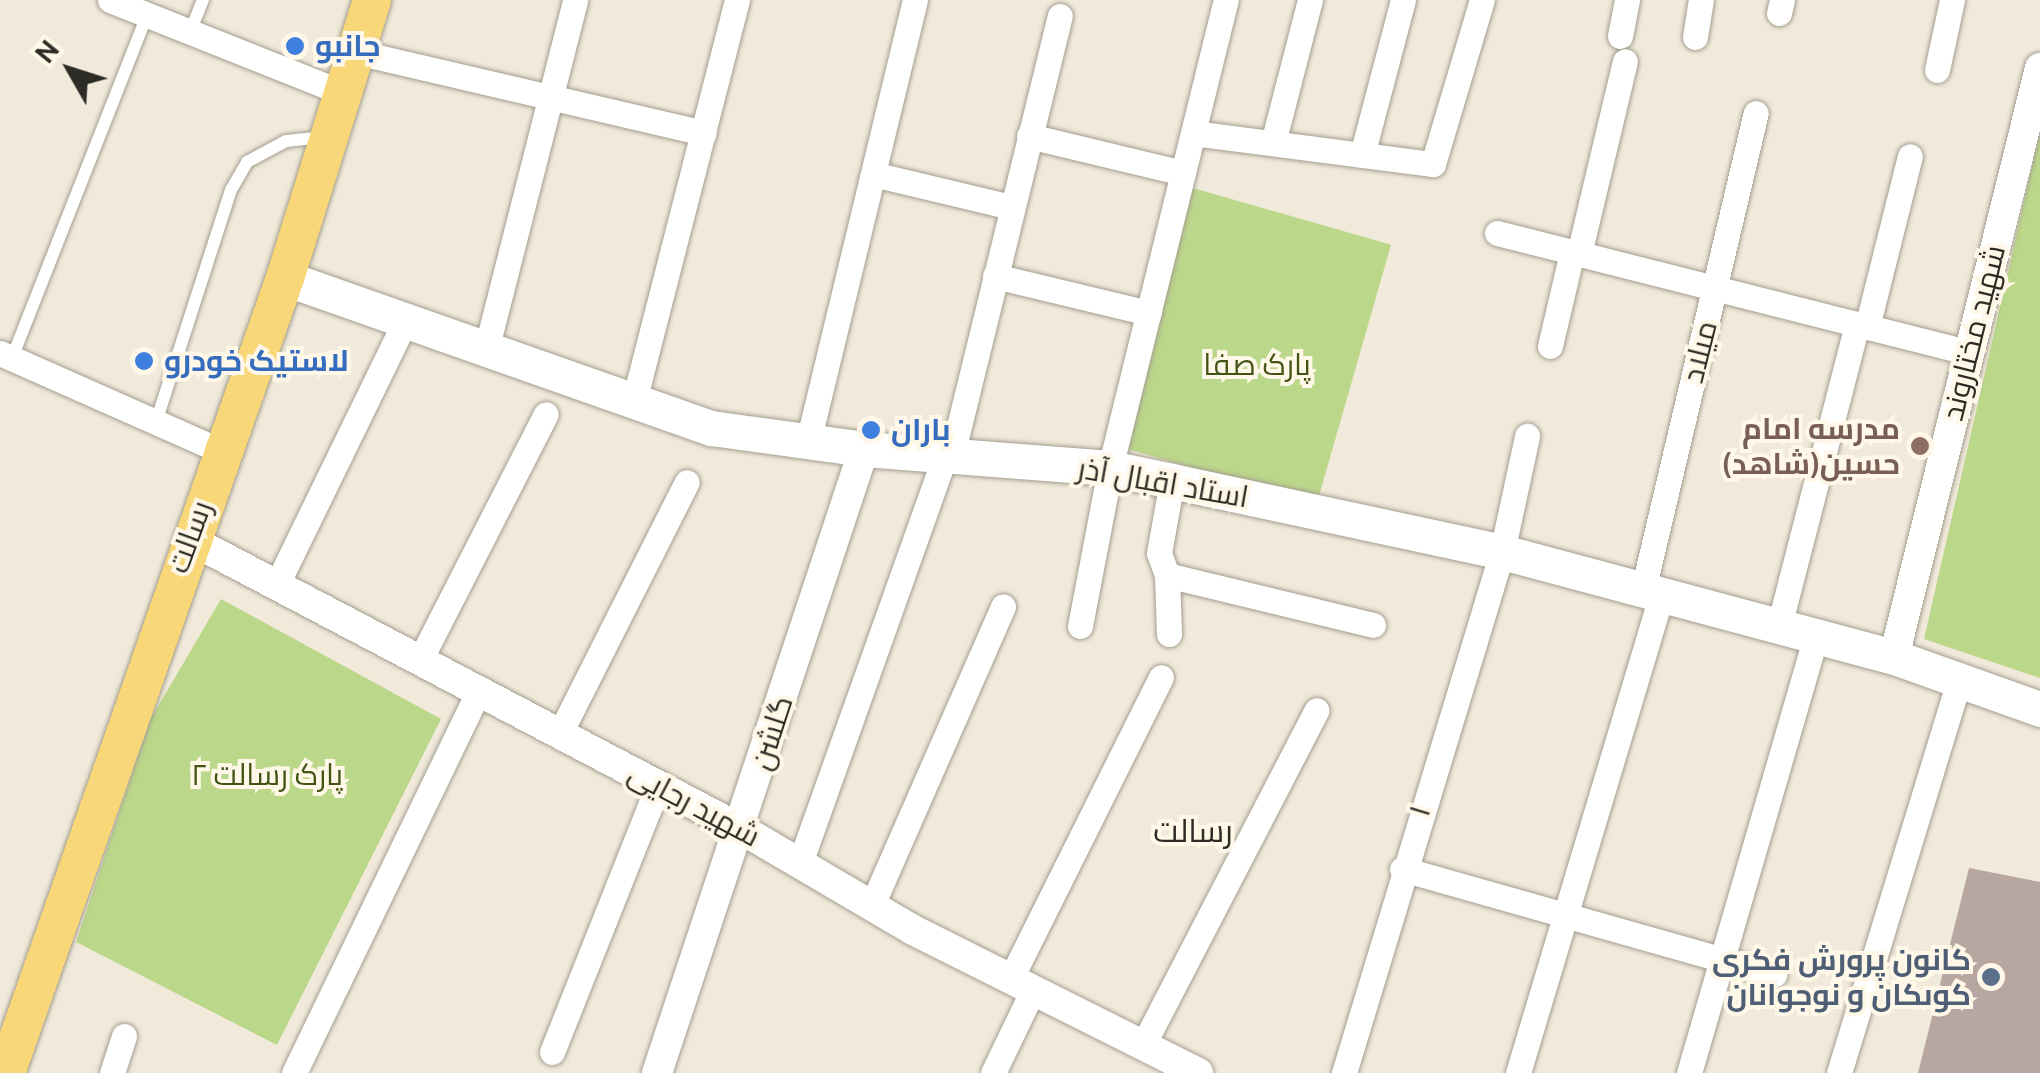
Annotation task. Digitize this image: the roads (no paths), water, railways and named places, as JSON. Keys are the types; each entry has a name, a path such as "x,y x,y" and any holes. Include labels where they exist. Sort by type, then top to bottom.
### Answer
{"main road":[{"name":"رسالت","path":"6,1073 12,1010 285,278 372,0"},
{"name":"استاد اقبال آذر","path":"285,278 712,428 864,448 1110,468 1172,481 1502,552 1894,657 1958,684 2040,708"}],"street":[{"path":"110,0 344,93"},
{"path":"486,350 575,0"},
{"path":"634,401 737,0"},
{"path":"808,442 914,0"},
{"path":"1080,626 1110,468 1226,0"},
{"path":"1274,143 1310,0"},
{"path":"1362,155 1403,0"},
{"path":"1193,133 1433,164 1482,0"},
{"path":"1550,346 1622,48 1627,0"},
{"path":"1695,37 1702,0"},
{"path":"1937,70 1952,0"},
{"path":"800,863 949,455 1060,16"},
{"path":"356,52 704,132"},
{"name":"شهید مختاروند","path":"1894,657 2040,68"},
{"name":"میلاد","path":"1518,1073 1652,592 1756,114"},
{"path":"1030,136 1183,172"},
{"path":"1779,626 1910,156"},
{"path":"873,174 1012,207"},
{"path":"1497,233 1969,352"},
{"path":"996,276 1148,312"},
{"path":"277,584 406,321"},
{"path":"6,355 221,450"},
{"path":"420,660 546,414"},
{"path":"1502,552 1528,436"},
{"name":"گلشن","path":"656,1073 864,448"},
{"path":"1169,634 1168,575 1159,554 1172,481"},
{"path":"560,733 686,482"},
{"name":"شهید رجایی","path":"190,539 740,828 872,905 1143,1045 1183,1070"},
{"name":"۱","path":"1344,1073 1402,869 1502,552"},
{"path":"1168,575 1373,625"},
{"path":"872,905 1003,608"},
{"path":"1688,1073 1816,636"},
{"path":"992,1073 1022,984 1160,677"},
{"path":"1839,1073 1958,684"},
{"path":"294,1073 478,691"},
{"path":"1143,1045 1317,710"},
{"path":"552,1052 658,785"},
{"path":"1402,869 1564,918 1774,974"},
{"path":"112,1073 124,1036"}],"lane":[{"path":"190,32 203,0"},
{"path":"6,355 147,14"},
{"path":"156,422 231,190 246,162 286,141 330,137"}],"place":[{"name":"جانبو","path":"295,46"},
{"name":"لاستیک خودرو","path":"144,361"},
{"name":"باران","path":"871,430"},
{"name":"مدرسه امام حسین(شاهد)","path":"1920,446"},
{"name":"کانون پرورش فکرى کوىکان و نوجوانان","path":"1991,977"}],"district":[{"name":"رسالت","path":"1193,831"}],"park label":[{"name":"پارک صفا","path":"1257,365"},
{"name":"پارک رسالت ۲","path":"267,775"}]}
